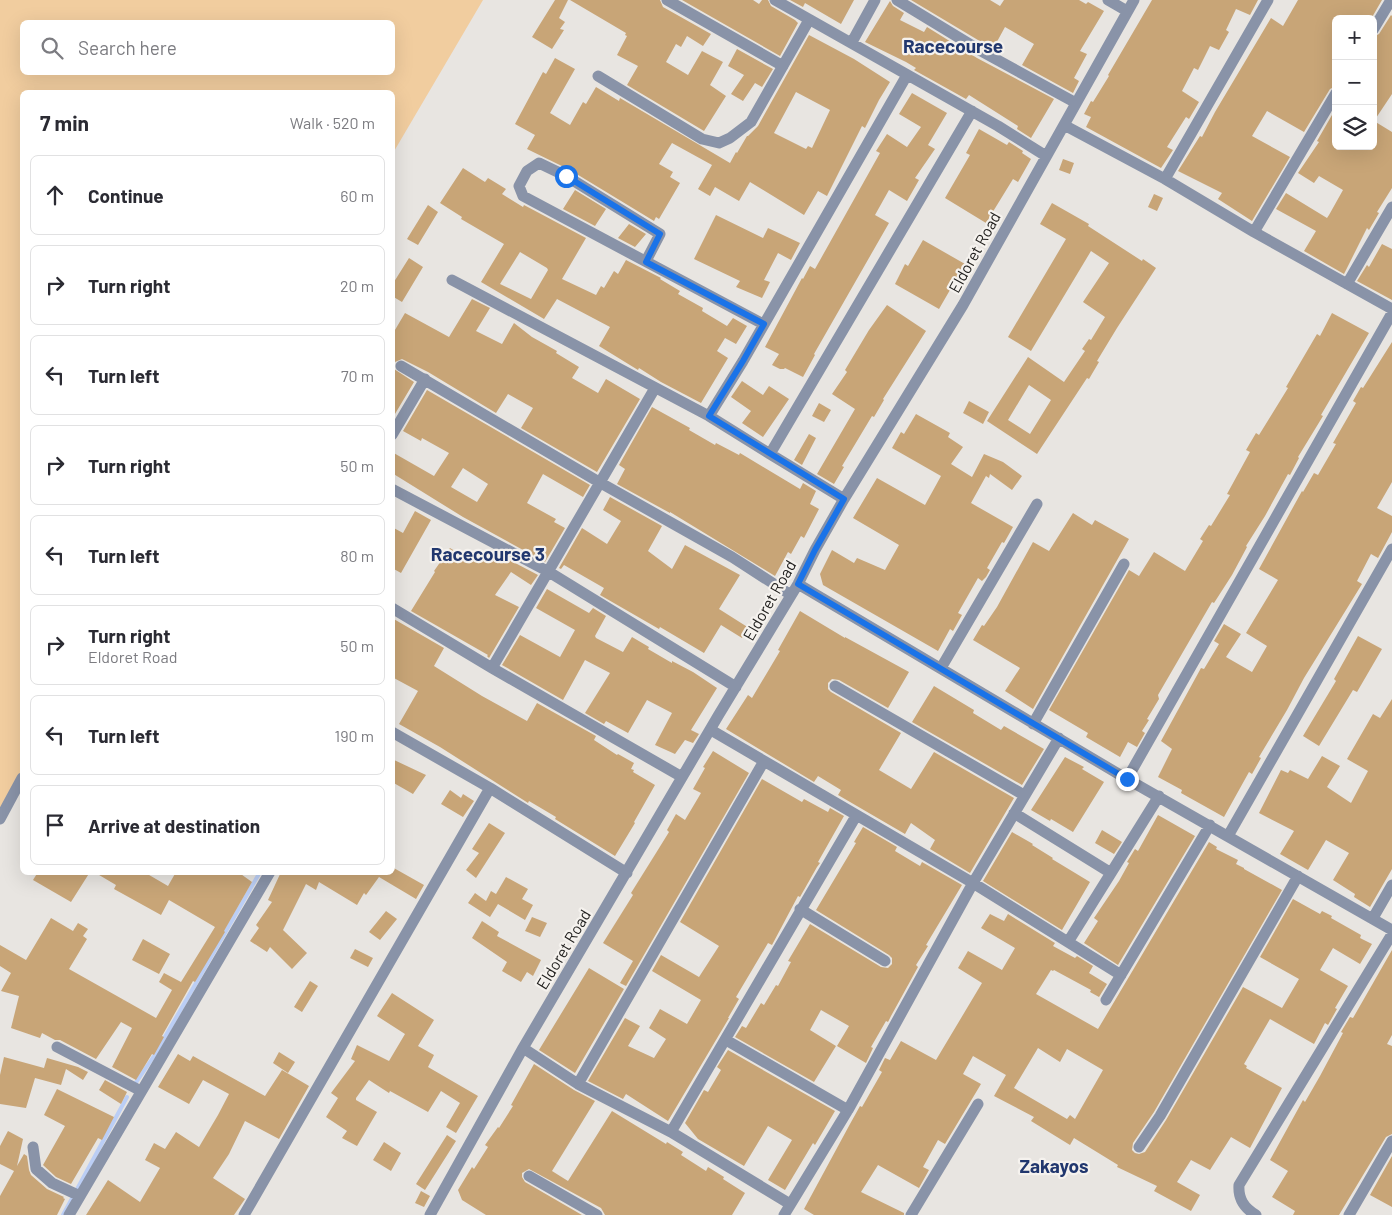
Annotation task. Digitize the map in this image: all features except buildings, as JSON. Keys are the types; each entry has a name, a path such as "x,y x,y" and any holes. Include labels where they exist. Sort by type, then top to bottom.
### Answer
{"street":[{"path":"667,0 783,66"},
{"path":"775,0 972,111 1046,156"},
{"path":"852,42 875,0"},
{"path":"897,0 982,51 1076,103"},
{"path":"1108,0 1127,11"},
{"name":"Eldoret Road","path":"432,1214 523,1048 798,584 844,499 963,305 1134,0"},
{"path":"1166,179 1268,0"},
{"path":"1377,23 1391,0"},
{"path":"598,76 702,139 719,143 730,138 751,122 810,20"},
{"path":"709,416 743,361 907,75"},
{"path":"1254,232 1332,100"},
{"path":"770,454 972,111"},
{"path":"1064,125 1166,179 1392,311 1127,779"},
{"path":"646,262 660,234 582,185 539,163 527,171 519,186 523,196 646,262 764,324"},
{"path":"1347,284 1392,207"},
{"path":"452,280 709,416 844,499"},
{"path":"401,366 599,482 732,556 791,595"},
{"path":"395,430 425,379"},
{"path":"492,668 655,388"},
{"path":"395,491 549,572 736,687"},
{"path":"941,668 1037,504"},
{"path":"1228,836 1392,548"},
{"path":"1033,724 1124,564"},
{"path":"798,584 1127,779 1392,930"},
{"path":"395,610 682,777"},
{"path":"835,686 1024,795"},
{"path":"711,730 973,883 1121,975"},
{"path":"395,734 490,788 627,873"},
{"path":"784,1215 848,1110 973,883 1059,738"},
{"path":"578,1084 764,761"},
{"path":"0,819 20,782"},
{"path":"244,1215 490,788"},
{"path":"1068,942 1159,796"},
{"path":"1014,813 1111,873"},
{"path":"671,1132 726,1040 800,908 856,816"},
{"path":"1106,1000 1210,825"},
{"path":"69,1215 268,875"},
{"path":"1138,1147 1160,1116 1298,876"},
{"path":"1373,918 1392,885"},
{"path":"800,908 885,961"},
{"path":"1256,1215 1249,1211 1240,1199 1239,1185 1392,934"},
{"path":"726,1040 848,1110"},
{"path":"57,1047 141,1091"},
{"path":"523,1048 578,1084 671,1132 790,1204"},
{"path":"911,1215 978,1104"},
{"path":"1349,1215 1392,1141"},
{"path":"33,1146 36,1169 52,1183 80,1196"},
{"path":"529,1176 597,1215"}],"shaded area":[{"path":"0,0 483,0 395,150 395,90 20,90 20,783 0,818"}],"waterway":[{"path":"135,1084 154,1056 258,875"},
{"path":"63,1215 127,1097"}],"district":[{"name":"Racecourse","path":"953,45"},
{"name":"Racecourse 3","path":"488,553"},
{"name":"Zakayos","path":"1054,1165"}],"route":[{"path":"566,176 660,234 646,262 764,324 709,416 844,499 798,584 1127,779"}]}
